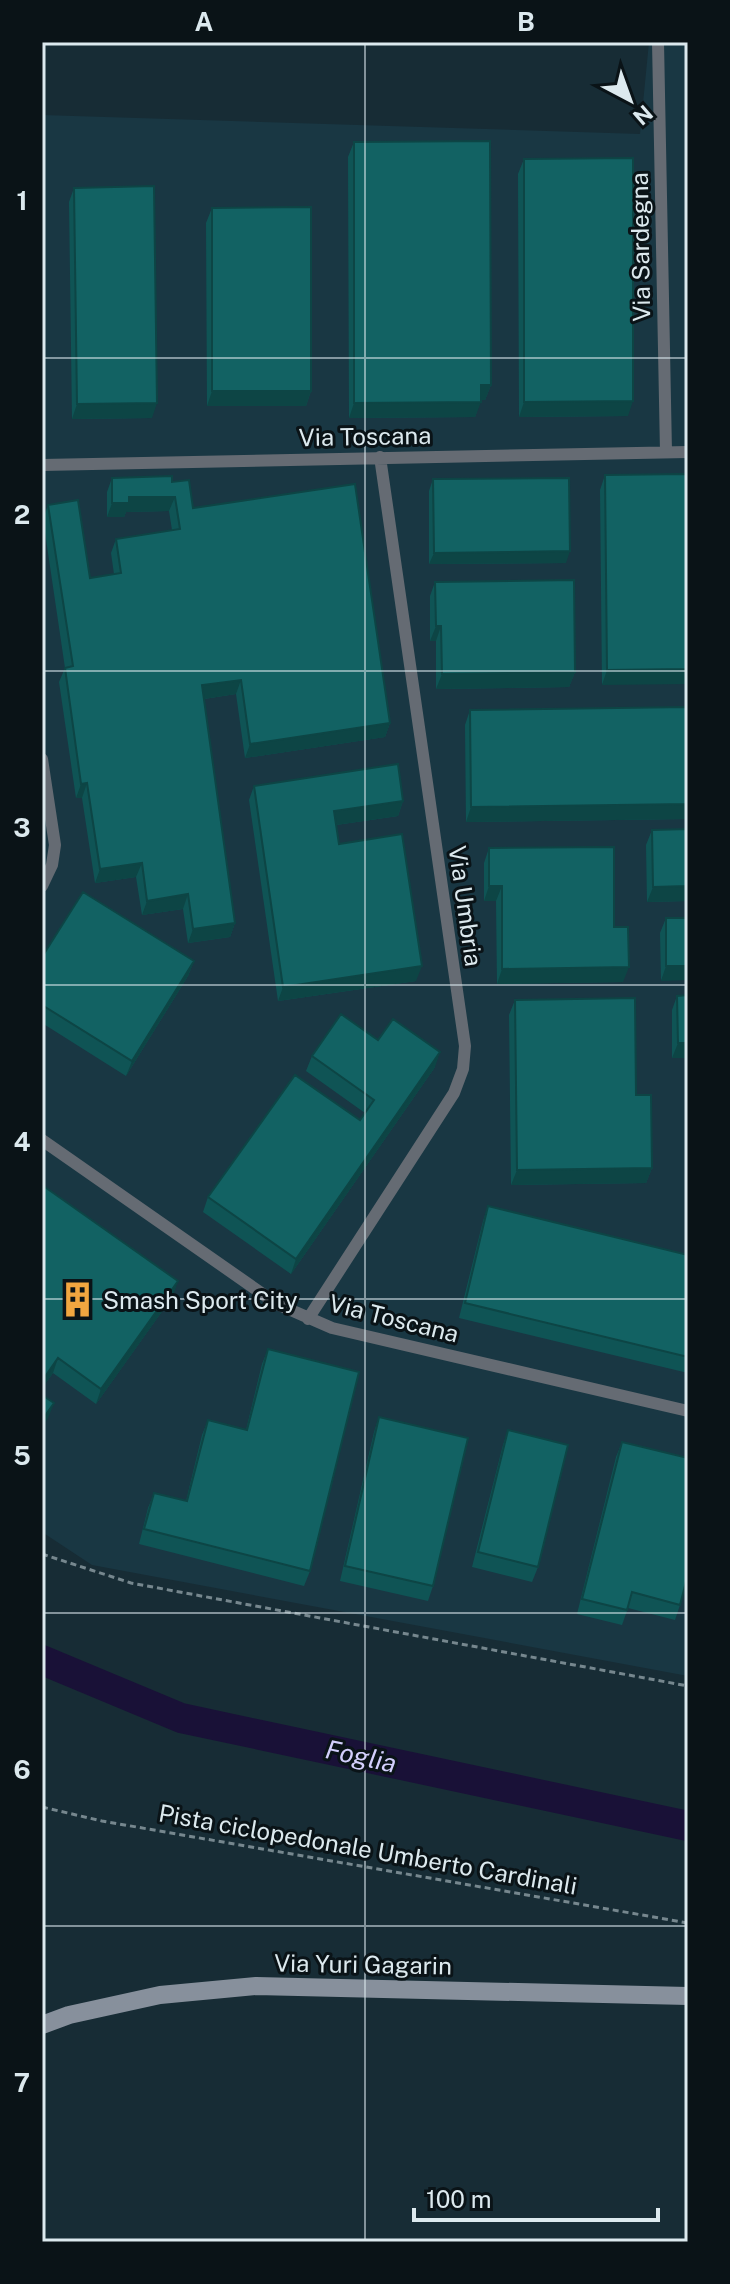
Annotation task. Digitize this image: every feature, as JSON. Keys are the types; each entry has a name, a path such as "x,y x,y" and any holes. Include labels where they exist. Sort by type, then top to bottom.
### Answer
{"main road":[{"name":"Via Yuri Gagarin","path":"42,2025 69,2015 160,1995 256,1986 688,1996"}],"street":[{"name":"Via Sardegna","path":"658,42 666,452"},
{"name":"Via Toscana","path":"42,465 688,452"},
{"name":"Via Umbria","path":"308,1319 454,1093 463,1069 465,1046 380,457"},
{"path":"42,759 55,845 52,865 42,886"},
{"name":"Via Toscana","path":"42,1140 277,1304 308,1319 332,1328 688,1411"}],"path":[{"path":"42,1554 131,1583 688,1686"},
{"name":"Pista ciclopedonale Umberto Cardinali","path":"42,1807 102,1821 688,1923"}],"shaded area":[{"path":"649,42 688,42 688,1676 92,1565 42,1532 42,115 640,134"}],"building":[{"path":"490,141 491,385 481,385 481,402 354,403 354,142"},
{"path":"633,158 633,401 524,402 524,159"},
{"path":"154,186 157,403 77,404 74,188"},
{"path":"311,207 311,391 212,391 212,208"},
{"path":"686,474 688,669 607,670 605,475"},
{"path":"172,476 172,482 189,480 193,508 355,484 390,723 250,744 241,680 202,685 235,923 193,929 188,894 147,901 142,863 100,869 87,783 81,784 65,668 73,666 48,505 78,500 90,578 121,573 116,539 180,529 175,497 129,497 129,503 112,503 112,478"},
{"path":"569,478 570,551 434,553 433,479"},
{"path":"574,580 575,672 442,674 441,626 436,626 435,582"},
{"path":"688,707 688,804 471,807 470,710"},
{"path":"398,764 403,801 334,811 339,844 402,834 422,966 283,987 254,786"},
{"path":"688,829 688,886 653,887 652,830"},
{"path":"614,847 614,927 628,927 629,967 502,969 502,886 489,886 489,848"},
{"path":"83,892 194,961 132,1061 42,1005 42,957"},
{"path":"666,918 688,918 688,966 666,966"},
{"path":"688,995 688,1043 678,1043 677,996"},
{"path":"635,998 636,1095 651,1095 652,1168 517,1170 515,1000"},
{"path":"341,1014 378,1040 393,1019 440,1052 296,1259 208,1197 295,1075 360,1120 374,1100 312,1056"},
{"name":"Smash Sport City","path":"42,1185 178,1281 101,1389 58,1358 42,1381"},
{"path":"488,1206 688,1255 688,1357 465,1303"},
{"path":"268,1349 359,1372 310,1571 144,1529 154,1493 187,1501 208,1420 247,1430"},
{"path":"42,1395 54,1403 42,1420"},
{"path":"379,1417 468,1438 433,1586 345,1566"},
{"path":"508,1430 568,1445 538,1567 478,1552"},
{"path":"622,1442 688,1458 688,1574 680,1605 632,1592 627,1610 582,1599"}],"waterway":[{"name":"Foglia","path":"42,1660 181,1718 688,1826"}],"place":[{"name":"Smash Sport City","path":"77,1300"}]}
